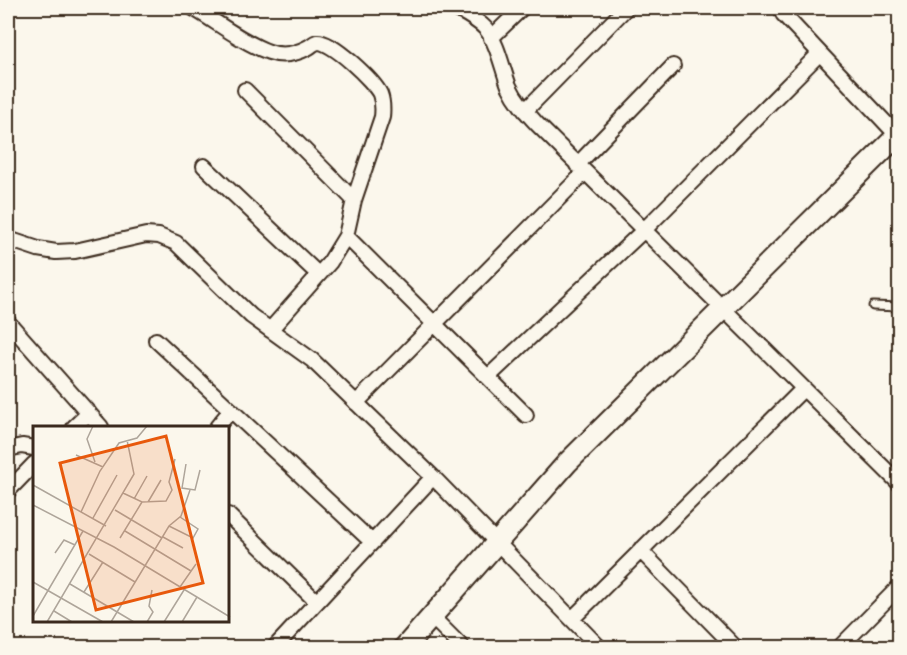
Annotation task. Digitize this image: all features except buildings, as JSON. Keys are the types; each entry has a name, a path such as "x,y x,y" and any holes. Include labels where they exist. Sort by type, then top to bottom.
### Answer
{"street":[{"path":"193,8 270,52 281,55 294,53 316,42 333,47 380,92 383,104 382,117 354,200 346,236 339,250 270,330"},
{"path":"455,8 474,19 485,29 491,38 510,88 525,111 643,231 900,484"},
{"path":"491,38 522,8"},
{"path":"525,111 626,8"},
{"path":"404,648 567,463 898,134 783,14"},
{"path":"488,377 643,231 819,54"},
{"path":"356,403 435,325 674,66"},
{"path":"245,90 354,200"},
{"path":"204,166 318,274"},
{"path":"8,239 38,249 56,252 75,251 130,238 159,236 176,243 251,316 312,360 433,477 600,648"},
{"path":"346,236 526,415"},
{"path":"8,322 100,426"},
{"path":"156,340 372,542"},
{"path":"572,619 803,389"},
{"path":"218,426 231,410"},
{"path":"75,426 89,413"},
{"path":"8,449 33,448"},
{"path":"8,491 33,465"},
{"path":"274,648 433,477"},
{"path":"230,517 316,601"},
{"path":"640,550 736,648"},
{"path":"839,648 900,586"},
{"path":"432,617 463,648"}],"lane":[{"path":"873,306 900,307"}]}
